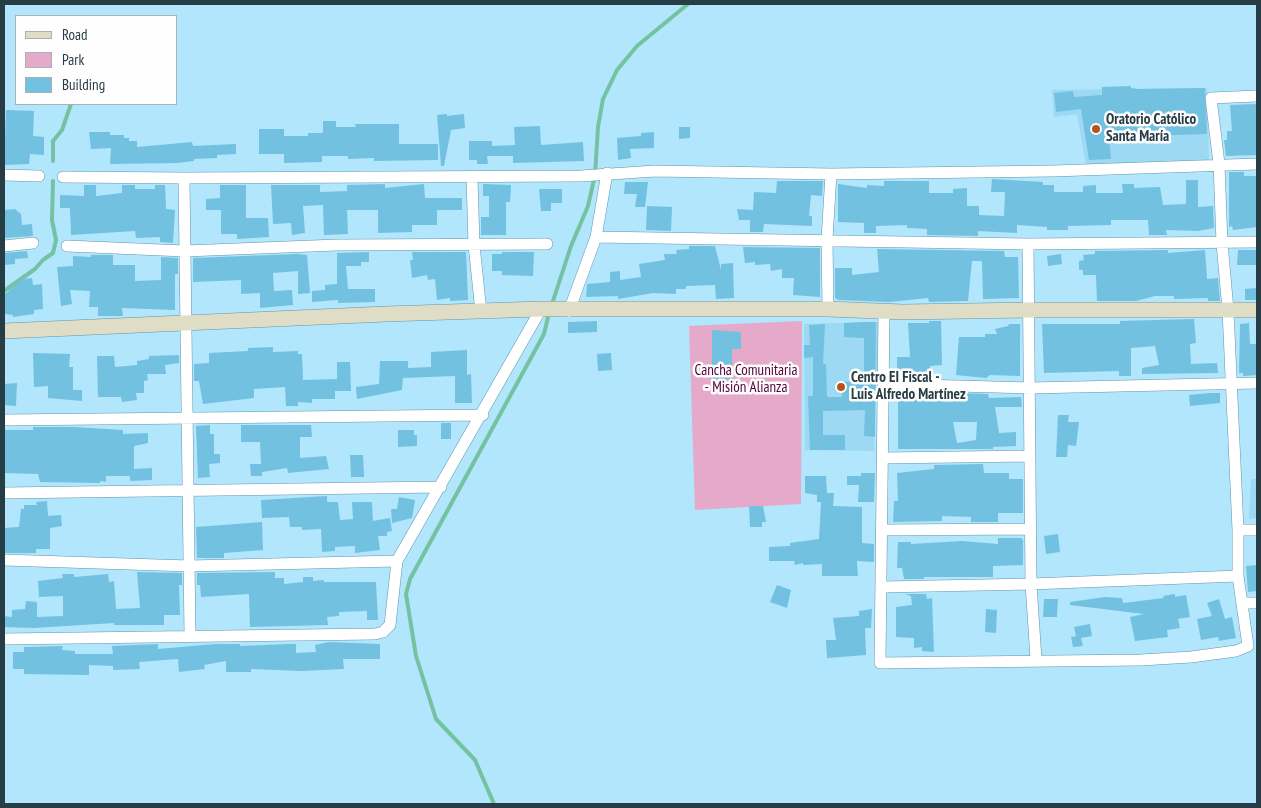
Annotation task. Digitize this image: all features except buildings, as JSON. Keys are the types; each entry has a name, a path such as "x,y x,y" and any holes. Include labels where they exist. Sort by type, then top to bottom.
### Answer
{"street":[{"path":"884,312 880,663 1141,660 1191,657 1236,651 1248,646 1238,576 1238,530 1228,310 1222,243 1219,164 1211,98 1257,96"},
{"path":"63,177 472,177 581,176 607,173 656,172 831,174 1052,171 1257,164"},
{"path":"569,311 596,237 607,173"},
{"path":"828,309 827,240 831,174"},
{"path":"4,175 39,176"},
{"path":"472,177 474,245 481,312"},
{"path":"184,178 190,635"},
{"path":"596,237 1028,244 1257,242"},
{"path":"4,246 33,243"},
{"path":"67,246 185,251 337,244 547,244"},
{"path":"1028,244 1031,388 1031,584 1036,660"},
{"path":"4,330 186,324 386,314 639,308 828,309 884,312 1257,310"},
{"path":"4,639 375,634 383,632 390,625 398,561 541,310"},
{"path":"884,384 1031,388 1257,383"},
{"path":"4,420 483,414"},
{"path":"883,458 1030,456"},
{"path":"4,494 441,488"},
{"path":"883,530 1031,529"},
{"path":"1238,530 1257,530"},
{"path":"4,560 189,566 398,561"},
{"path":"882,587 1031,584 1238,576"},
{"path":"1242,603 1257,604"}],"shaded area":[{"path":"1207,88 1209,162 1086,166 1077,114 1054,117 1052,90"},
{"name":"Centro EI Fiscal - Luis Alfredo Martínez","path":"879,322 874,451 805,450 804,324"},
{"path":"1251,479 1257,479 1257,518 1249,519"}],"green space":[{"name":"Cancha Comunitaria - Misión Alianza","path":"802,321 801,504 695,510 689,326"}],"waterway":[{"path":"552,304 571,246 588,206 595,175 598,127 603,99 617,70 637,46 688,4"},
{"path":"53,161 53,141 62,130 71,105"},
{"path":"4,291 35,269 53,253 56,240 52,220 53,181"},
{"path":"494,804 475,760 436,719 416,656 406,594 410,579 544,334 549,313"}],"place":[{"name":"Oratorio Católico Santa María","path":"1096,129"},
{"name":"Centro EI Fiscal - Luis Alfredo Martínez","path":"841,387"}]}
